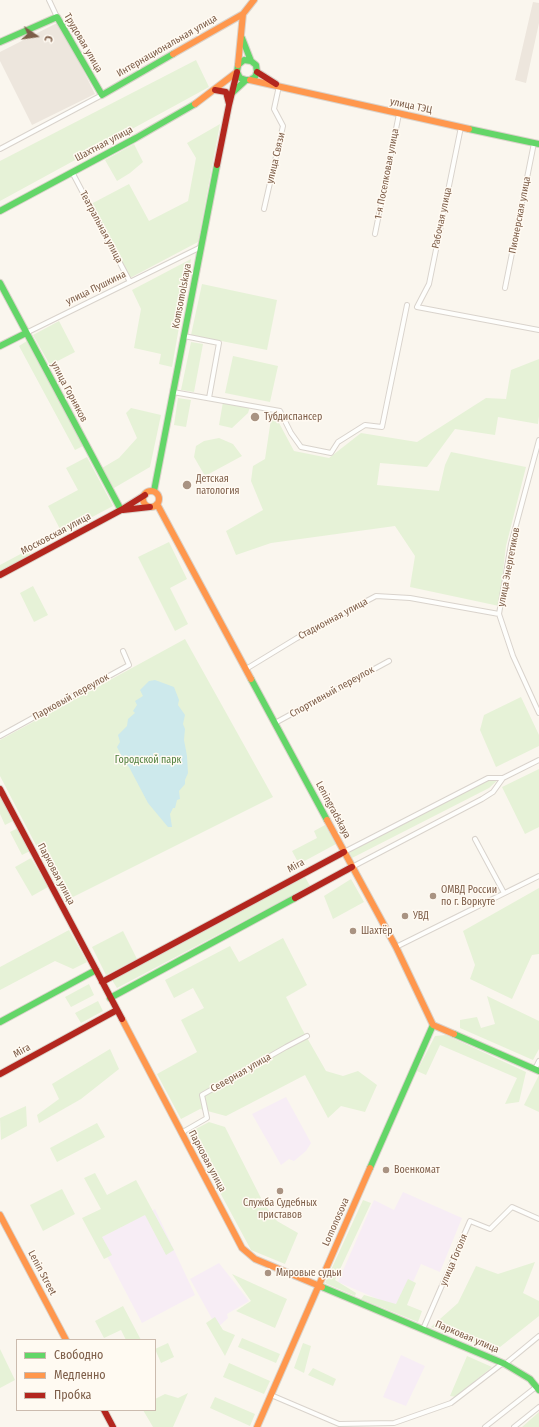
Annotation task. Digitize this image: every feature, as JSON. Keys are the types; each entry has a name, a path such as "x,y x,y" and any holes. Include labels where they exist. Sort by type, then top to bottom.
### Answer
{"main road":[{"path":"248,80 240,78 237,72 243,14 254,0"},
{"name":"Интернациональная улица","path":"102,95 243,14"},
{"path":"0,42 57,17"},
{"name":"Трудовая улица","path":"57,17 102,95"},
{"path":"232,93 248,80 255,77 257,72 256,65 251,61 241,36"},
{"path":"238,65 244,60 251,61"},
{"name":"Шахтная улица","path":"0,211 136,138 193,105 215,90 237,72"},
{"name":"Komsomolskaya","path":"154,491 229,105 237,72"},
{"path":"257,72 279,86"},
{"name":"улица ТЭЦ","path":"248,80 537,143"},
{"path":"215,90 226,92 229,105"},
{"name":"улица Горняков","path":"0,284 121,510"},
{"name":"улица Пушкина","path":"0,346 26,333"},
{"path":"154,491 159,497 157,504 150,507 145,504 145,495 147,492 154,491"},
{"name":"Московская улица","path":"0,575 121,510 145,495"},
{"name":"Leningradskaya","path":"157,504 396,947 434,1025"},
{"name":"Московская улица","path":"121,510 150,507"},
{"name":"Парковая улица","path":"0,789 242,1248 255,1259 504,1363 530,1379 538,1388"},
{"name":"Mira","path":"102,982 344,852"},
{"name":"Mira","path":"110,998 352,866"},
{"path":"0,1022 96,970"},
{"name":"Mira","path":"0,1074 117,1010"},
{"path":"434,1025 537,1070"},
{"name":"Lomonosova","path":"257,1427 434,1025"},
{"name":"Lenin Street","path":"0,1215 65,1339"},
{"path":"105,1411 113,1427"}],"street":[{"name":"Трудовая улица","path":"49,0 57,17"},
{"name":"улица Связи","path":"264,209 283,126 274,109 279,86"},
{"path":"0,149 102,95"},
{"name":"1-я Поселковая улица","path":"375,234 399,114"},
{"name":"Рабочая улица","path":"461,127 429,284 417,307 539,330"},
{"name":"Пионерская улица","path":"505,288 537,143"},
{"name":"Театральная улица","path":"72,172 130,282"},
{"name":"улица Пушкина","path":"26,333 201,247"},
{"path":"173,392 280,411 291,433 301,447 331,453 338,442 365,425 382,427 406,306"},
{"path":"184,336 220,343 209,398"},
{"name":"улица Энергетиков","path":"539,440 511,544 499,614 513,656 539,713"},
{"name":"Стадионная улица","path":"246,669 297,638 376,596 410,598 499,614"},
{"name":"Парковый переулок","path":"0,736 129,665 123,651"},
{"name":"Спортивный переулок","path":"275,723 389,661"},
{"name":"Mira","path":"344,852 488,778 503,778 539,760"},
{"name":"Mira","path":"352,866 482,799 493,792 503,778"},
{"path":"475,839 504,893"},
{"path":"396,947 539,876"},
{"name":"Северная улица","path":"180,1132 207,1118 202,1095 307,1036"},
{"path":"537,1070 539,1062"},
{"name":"улица Гоголя","path":"423,1329 470,1221 490,1229 512,1207 539,1219"},
{"path":"271,1395 339,1424 394,1423 451,1403 539,1336"},
{"path":"485,1427 538,1388"},
{"path":"514,1427 539,1407"}],"shaded area":[{"path":"533,2 539,3 539,23 526,83 515,80"},
{"path":"59,22 95,94 32,125 0,61 0,52"},
{"path":"286,1097 311,1143 306,1151 294,1161 289,1159 281,1165 252,1114"},
{"path":"403,1192 462,1218 440,1272 421,1264 401,1309 338,1282 374,1200 394,1210"},
{"path":"155,1209 195,1295 142,1323 98,1239"},
{"path":"219,1263 249,1301 227,1314 228,1318 217,1328 190,1279"},
{"path":"401,1355 425,1366 406,1406 383,1397"}],"green space":[{"path":"196,60 209,87 0,201 0,161"},
{"path":"220,124 198,242 130,278 91,204 129,184 149,221 188,201 196,158 187,143"},
{"path":"134,144 143,162 130,173 117,181 105,160"},
{"path":"191,259 172,367 159,364 161,354 134,348 141,309 132,290"},
{"path":"202,284 277,300 267,350 191,335"},
{"path":"59,321 75,352 50,365 33,335"},
{"path":"27,341 83,446 75,450 19,346"},
{"path":"191,342 203,344 194,392 181,390"},
{"path":"233,356 278,366 270,402 225,393"},
{"path":"539,359 538,424 498,417 495,435 455,429 427,467 380,463 377,485 439,491 445,465 451,452 526,467 506,546 499,606 410,587 415,556 395,526 271,543 236,555 226,531 263,510 251,481 253,466 265,459 271,419 278,421 294,451 329,458 361,433 417,442 486,398 506,399 511,370"},
{"path":"178,398 191,400 186,427 174,425"},
{"path":"223,402 250,407 248,413 232,428 219,425"},
{"path":"131,408 161,415 150,467 114,488 102,468 119,458 137,438 126,413"},
{"path":"219,438 233,444 242,456 205,476 194,457 196,446 204,441"},
{"path":"87,457 113,506 62,533 48,506 78,490 66,468"},
{"path":"169,542 187,579 170,588 188,624 175,631 138,557"},
{"path":"28,550 31,555 0,572 0,565"},
{"path":"33,586 48,615 34,622 20,593"},
{"name":"Городской парк","path":"185,639 273,797 65,901 0,776 0,740"},
{"path":"521,697 539,735 539,746 496,767 480,730 484,715"},
{"path":"539,769 539,827 525,834 502,787"},
{"path":"500,778 489,788 352,858 349,851 488,779"},
{"path":"0,795 13,821 5,825 0,814"},
{"path":"325,825 336,844 299,864 292,851 317,838 314,831"},
{"path":"18,828 30,851 22,855 10,832"},
{"path":"31,858 48,887 32,896 15,867"},
{"path":"305,877 310,886 117,988 112,980"},
{"path":"351,879 364,902 333,919 324,896"},
{"path":"539,888 539,954 532,955 512,999 470,979 475,965 463,931"},
{"path":"69,930 87,962 73,969 55,961 0,990 0,967"},
{"path":"123,931 137,959 106,975 92,947"},
{"path":"283,938 307,985 286,997 326,1071 343,1076 358,1071 377,1085 365,1112 341,1106 328,1118 305,1075 226,1116 200,1109 181,1119 157,1074 197,1052 181,1020 204,1008 193,988 174,998 165,980 230,946 239,962"},
{"path":"89,984 94,995 71,1007 65,997"},
{"path":"487,996 539,1021 539,1049 533,1060 460,1028 460,1020 477,1017 481,1028 495,1024"},
{"path":"98,1001 103,1011 81,1023 75,1013"},
{"path":"446,1035 526,1072 519,1102 505,1104 517,1078 440,1045 426,1075 417,1071 435,1036"},
{"path":"110,1049 119,1069 81,1099 39,1123 37,1115 59,1099 52,1084"},
{"path":"539,1075 539,1112 524,1105"},
{"path":"26,1106 27,1126 1,1140 0,1118"},
{"path":"209,1122 225,1127 264,1204 277,1221 298,1233 285,1264 251,1250 188,1133"},
{"path":"97,1123 105,1137 57,1162 50,1148"},
{"path":"95,1173 107,1195 136,1180 174,1250 166,1255 145,1215 102,1237 112,1255 104,1259 82,1218 101,1209 84,1178"},
{"path":"62,1189 75,1214 43,1231 30,1205"},
{"path":"363,1200 371,1203 335,1280 356,1293 355,1296 325,1283"},
{"path":"535,1262 523,1293 539,1301 539,1316 495,1351 431,1327 458,1303 476,1266 498,1274"},
{"path":"232,1274 287,1299 275,1328 236,1311 251,1301"},
{"path":"408,1279 416,1283 407,1305 422,1311 418,1322 361,1299 364,1295 396,1304"},
{"path":"123,1306 140,1339 126,1339 121,1330 104,1338 95,1321"},
{"path":"215,1317 223,1330 235,1335 225,1356 206,1323"},
{"path":"242,1338 280,1354 276,1363 238,1347"},
{"path":"168,1343 174,1357 161,1363 156,1349"},
{"path":"303,1343 311,1346 304,1373 294,1368"},
{"path":"0,1349 15,1380 0,1388"},
{"path":"467,1356 492,1367 456,1397 450,1396"},
{"path":"229,1363 270,1381 264,1394 223,1377"},
{"path":"313,1368 336,1379 333,1386 308,1375"},
{"path":"188,1393 173,1427 153,1427 144,1411 156,1411 156,1398 165,1394 178,1398"},
{"path":"215,1397 255,1414 250,1426 210,1408"},
{"path":"539,1412 539,1427 522,1427"}],"water":[{"path":"155,680 174,687 179,700 178,705 185,715 183,724 185,729 184,740 188,773 185,784 179,791 180,799 177,800 175,808 173,808 170,814 172,827 168,827 148,803 117,747 120,742 118,735 127,726 128,719 135,713 133,711 137,705 135,701 143,696 140,690 149,681"}],"traffic: fast":[{"path":"0,42 57,17 102,95 173,54"},
{"path":"242,38 251,61"},
{"path":"232,93 246,80 250,80 255,77 257,72 256,65 251,61 244,60 238,65 237,72 240,78 246,80"},
{"path":"0,211 136,138 195,104"},
{"path":"469,129 539,144"},
{"path":"154,491 217,165"},
{"path":"0,283 121,510"},
{"path":"0,346 26,333"},
{"path":"251,679 327,820"},
{"path":"110,998 295,898"},
{"path":"0,1022 96,970"},
{"path":"370,1168 433,1025"},
{"path":"454,1034 539,1071"},
{"path":"322,1287 505,1364 530,1379 539,1390"}],"traffic: slow":[{"path":"173,54 243,14 254,0"},
{"path":"238,65 243,14"},
{"path":"195,104 237,72"},
{"path":"250,80 469,129"},
{"path":"151,491 157,493 159,499 157,505 151,507 145,505 143,499 145,493 151,491"},
{"path":"157,504 251,679"},
{"path":"327,820 396,947 433,1025 454,1034"},
{"path":"122,1019 242,1248 255,1259 322,1287"},
{"path":"257,1427 370,1168"},
{"path":"0,1215 65,1339"}],"traffic: jam":[{"path":"217,165 237,72"},
{"path":"257,72 276,84"},
{"path":"215,90 226,92 229,104"},
{"path":"0,575 121,510 145,495"},
{"path":"123,510 150,507"},
{"path":"0,789 122,1019"},
{"path":"102,982 344,852"},
{"path":"295,898 352,867"},
{"path":"0,1074 117,1010"},
{"path":"105,1411 113,1427"}],"place":[{"name":"Тубдиспансер","path":"255,417"},
{"name":"Детская патология","path":"187,485"},
{"name":"ОМВД России по г. Воркуте","path":"433,896"},
{"name":"УВД","path":"405,916"},
{"name":"Шахтёр","path":"353,931"},
{"name":"Военкомат","path":"386,1170"},
{"name":"Служба Судебных приставов","path":"280,1191"},
{"name":"Мировые судьи","path":"268,1273"}]}
